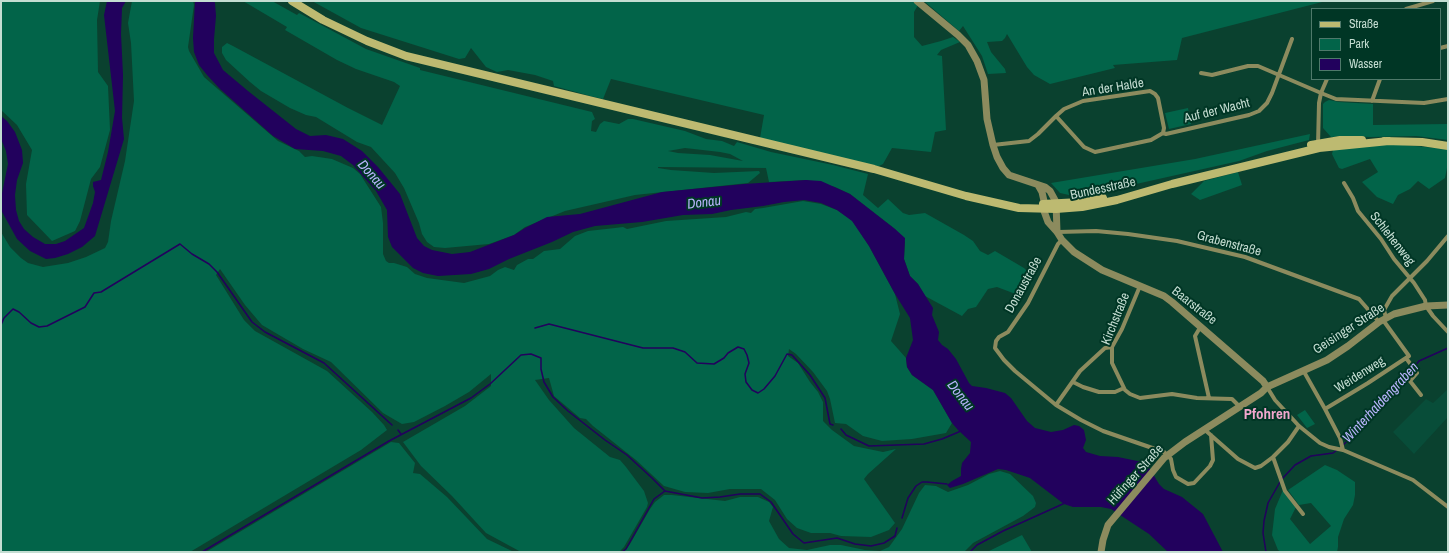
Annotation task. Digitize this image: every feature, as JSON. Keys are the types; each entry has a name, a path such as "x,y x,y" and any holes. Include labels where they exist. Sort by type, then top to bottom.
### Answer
{"main road":[{"name":"Bundesstraße","path":"292,1 336,26 367,41 406,56 874,169 966,196 1019,208 1056,206 1172,184 1318,146 1389,141 1422,142 1448,146"}],"street":[{"path":"917,1 958,35 968,45 977,61 984,80 987,118 993,145 1003,168 1009,174 1045,187 1054,196 1056,206"},
{"path":"1409,8 1433,1"},
{"name":"Auf der Wacht","path":"1162,133 1166,134 1249,115 1259,111 1267,103 1292,39"},
{"path":"1201,74 1212,75 1248,66 1258,66 1336,99 1424,103 1448,99"},
{"path":"1318,146 1319,103 1321,93 1327,80"},
{"path":"1372,101 1380,80"},
{"name":"An der Halde","path":"993,145 1029,141 1064,109 1083,101 1150,91 1158,98 1164,125 1162,133"},
{"path":"1056,116 1084,146 1095,152 1151,140 1162,133"},
{"name":"Schlehenweg","path":"1344,183 1353,198 1358,211 1410,278 1425,300 1426,306 1433,316 1448,332"},
{"name":"Baarstraße","path":"1038,185 1042,192 1045,216 1048,222 1062,240 1074,252 1102,270 1140,286 1172,302 1201,325 1263,381 1267,387"},
{"name":"Baarstraße","path":"1056,206 1057,232"},
{"name":"Grabenstraße","path":"1057,232 1096,231 1128,234 1177,241 1245,257 1359,299 1383,320"},
{"path":"1421,395 1410,381 1417,373 1406,358 1409,356 1383,320 1384,310 1392,296 1448,236"},
{"name":"Donaustraße","path":"1062,240 1058,244 1028,303 1008,332 999,337 996,341 995,348 1015,372 1056,405 1103,431 1164,452 1166,457"},
{"name":"Kirchstraße","path":"1124,388 1112,363 1112,347 1122,329 1140,286"},
{"name":"Geisinger Straße","path":"1267,387 1327,360 1383,320 1399,312 1426,306 1448,305"},
{"path":"1201,325 1195,336 1209,398"},
{"path":"1056,405 1080,371 1105,348 1112,347"},
{"name":"Weidenweg","path":"1325,409 1406,358"},
{"name":"Weidenweg","path":"1303,370 1340,438 1343,450"},
{"path":"1073,382 1099,392 1115,392 1124,388 1130,394 1140,398 1172,394 1197,398 1232,399 1240,407"},
{"path":"1267,387 1275,400 1299,426 1320,443 1329,447 1343,450 1413,480 1448,507"},
{"name":"Hüfinger Straße","path":"1101,552 1108,526 1166,457 1204,430 1262,393 1267,387"},
{"path":"1204,430 1238,459 1255,468 1261,466 1273,457 1288,442 1299,426"},
{"path":"1166,457 1172,461 1173,470 1176,476 1188,484 1194,483 1210,466 1213,460 1211,435"},
{"path":"1273,457 1286,491 1303,514"}],"shaded area":[{"path":"1448,389 1448,417 1414,454 1393,432 1426,399 1433,403"}],"green space":[{"path":"1,1 100,1 97,20 98,72 108,86 110,130 100,167 91,179 80,221 75,231 52,241 27,215 26,184 32,150 17,125 1,110"},
{"path":"132,1 193,1 194,5 188,47 204,77 278,141 299,151 305,157 312,156 332,159 353,168 360,174 381,207 383,223 383,254 386,261 407,267 415,274 427,278 464,283 490,276 505,267 514,270 517,265 528,259 533,259 544,251 560,249 575,236 588,231 623,227 627,229 666,221 726,217 746,212 751,213 755,209 803,201 821,204 837,210 852,220 869,246 895,294 900,314 891,341 906,358 907,367 912,375 933,390 952,423 946,433 912,439 882,441 863,436 846,424 835,423 827,391 813,372 796,354 789,349 788,356 798,363 818,392 823,402 823,421 832,430 854,446 883,452 896,449 864,479 895,523 889,530 871,537 841,536 830,533 811,533 797,528 787,519 775,500 761,489 730,489 708,493 685,492 664,486 636,460 586,419 580,418 554,396 549,378 535,380 549,400 574,428 610,457 620,460 644,491 648,503 624,547 619,552 521,552 486,533 452,496 421,466 403,442 465,406 491,386 491,374 469,392 445,406 414,422 402,424 383,413 331,362 303,349 262,325 245,305 220,269 216,275 244,320 255,331 327,371 372,412 387,430 361,450 190,552 1,552 1,232 10,247 21,258 28,263 43,267 68,263 86,257 105,248 108,242 111,221 125,161 134,101 131,43 128,23"},
{"path":"243,1 272,1 297,15 299,13 366,49 420,68 420,70 592,112 595,119 592,121 591,131 596,132 600,124 604,121 619,124 628,119 633,119 685,131 706,139 722,141 734,146 737,142 771,152 868,174 863,195 878,208 888,199 903,213 909,215 925,213 973,241 980,251 988,255 995,251 1024,268 1028,272 1030,278 1028,286 1021,296 997,287 988,289 976,307 968,309 962,316 925,296 918,284 910,276 904,259 905,242 895,229 850,194 835,187 806,180 769,182 766,168 658,167 671,170 714,173 759,171 760,173 748,183 635,195 565,211 525,227 514,235 489,244 445,248 434,247 427,242 422,234 419,223 404,188 395,173 371,147 357,142 316,117 306,115 290,108 261,91 226,60 222,53 222,47 227,43 382,125 400,86 394,82 356,69 337,60 285,30 287,27","holes":["685,148 730,154 743,161 710,155 668,151"]},
{"path":"312,1 914,1 918,5 914,12 914,37 922,46 953,37 960,42 941,50 937,55 942,56 946,130 935,132 931,152 892,148 883,164 877,167 760,138 764,115 611,79 603,99 590,96 554,86 553,81 535,75 508,70 497,72 486,67 471,48 465,58 459,59 361,28"},
{"path":"924,1 1326,1 1182,38 1177,60 1113,65 1115,68 1050,84 1034,75 1027,67 1007,34 1002,41 987,42 991,52 1005,69 1006,73 988,74 982,56 963,26 959,31"},
{"path":"1329,100 1373,104 1373,125 1448,124 1448,140 1416,136 1331,137 1323,128 1323,104"},
{"path":"1188,108 1191,124 1169,129 1165,113"},
{"path":"1310,134 1309,140 1267,151 1239,161 1078,197 1060,193 1051,183 1195,159"},
{"path":"1380,145 1403,145 1448,149 1448,163 1445,178 1429,189 1418,181 1410,189 1398,195 1393,204 1377,197 1362,182 1378,172 1370,159 1342,169 1339,168 1332,154 1333,150"},
{"path":"1238,172 1242,185 1200,200 1191,194 1204,181"},
{"path":"1305,410 1315,424 1307,428 1297,415"},
{"path":"391,442 399,443 415,463 413,473 420,474 447,497 487,539 514,552 206,552"},
{"path":"1325,465 1337,470 1355,482 1353,505 1344,519 1338,537 1337,552 1281,552 1278,550 1272,535 1275,509 1283,490 1296,507 1290,519 1310,544 1331,526 1311,503 1299,505 1288,490"},
{"path":"1000,471 1010,474 1033,496 1036,503 1035,507 1023,516 973,543 964,552 624,552 650,509 655,502 664,495 725,501 740,497 758,497 769,502 773,507 769,521 779,539 789,548 807,550 830,545 841,545 865,550 880,551 889,547 902,529 919,493 925,485 936,486 948,492 968,485 989,474"},
{"path":"1022,535 1032,552 987,552"}],"water":[{"path":"107,1 126,1 122,8 121,34 123,75 122,118 124,139 95,236 82,247 68,254 46,259 30,251 17,239 1,210 1,198 8,164 6,151 1,139 1,116 7,121 15,132 22,150 23,163 17,180 15,195 16,210 19,221 24,229 33,237 45,244 56,244 65,241 84,228 93,203 95,192 93,182 101,180 108,152 115,111 104,15"},
{"name":"Donau","path":"195,1 214,1 215,3 216,16 214,53 223,70 296,129 310,136 326,135 343,139 362,151 378,167 400,194 417,238 424,246 432,250 452,254 470,252 514,235 547,217 580,214 662,192 806,180 821,181 850,194 905,238 904,259 910,276 918,284 933,308 932,315 939,332 938,340 956,359 972,386 1005,393 1011,398 1027,421 1035,428 1051,432 1063,430 1074,425 1079,426 1084,430 1086,440 1083,448 1086,452 1100,456 1118,457 1142,462 1148,466 1159,484 1164,489 1182,497 1203,514 1223,552 1168,552 1149,534 1111,509 1101,507 1073,507 1064,504 1030,478 1006,470 998,469 950,488 947,485 961,476 962,463 970,453 971,442 952,423 933,390 912,375 907,367 906,358 913,340 910,318 869,246 852,221 837,210 821,203 804,200 784,202 712,214 683,215 642,222 595,226 573,232 489,269 471,274 438,276 423,273 413,268 392,247 388,237 387,210 376,191 353,165 341,156 323,151 295,149 273,136 220,89 207,75 199,65 194,52 193,38"}],"waterway":[{"path":"1,325 4,318 13,309 19,312 31,323 39,327 47,326 85,307 94,293 101,292 180,244 192,254 209,264 217,272 252,322 265,332 324,363 392,425"},
{"path":"535,328 549,324 643,348 673,348 685,352 697,363 714,364 738,347 744,349 749,363 745,374 746,382 752,390 758,393 764,389 775,376 787,354 792,355 810,375 825,398 830,424 833,425"},
{"name":"Winterhaldengraben","path":"1343,445 1367,422 1419,361 1448,348"},
{"path":"202,552 389,441 471,398 490,384 521,355 531,354 541,358 541,369 544,382 553,397 568,411 627,455 665,491 702,498 740,494 760,494 771,502 793,534 804,543 837,538 855,544 871,546 884,543 895,536 897,528"},
{"path":"841,429 846,435 869,446 924,444 942,439 961,431"},
{"path":"398,430 401,434"},
{"name":"Winterhaldengraben","path":"1282,479 1295,465 1311,456 1333,453 1337,450"},
{"path":"902,518 908,498 916,486 922,482 947,484"},
{"name":"Winterhaldengraben","path":"1266,552 1263,533 1264,521 1268,503 1280,482"},
{"path":"622,552 626,549 654,499 665,491"},
{"path":"970,552 977,545 1003,531 1065,503"}],"district":[{"name":"Pfohren","path":"1267,415"}]}
